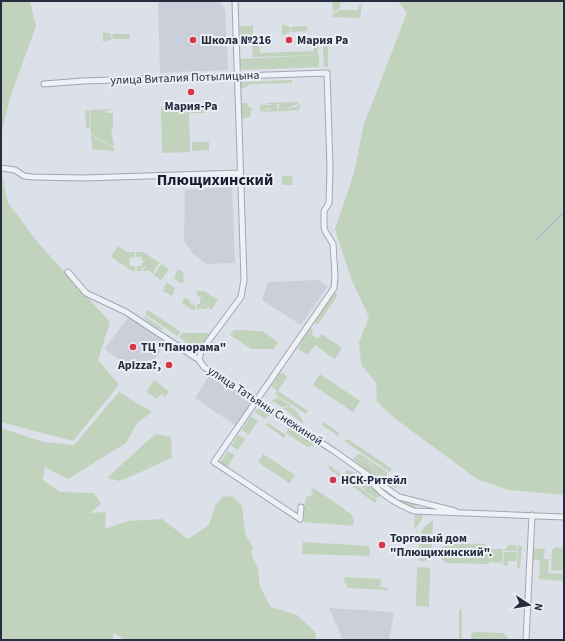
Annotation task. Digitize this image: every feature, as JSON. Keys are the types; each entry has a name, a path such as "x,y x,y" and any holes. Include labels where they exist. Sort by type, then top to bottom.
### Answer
{"street":[{"name":"улица Татьяны Снежиной","path":"235,1 244,280 243,292 225,321 201,351 199,360 210,371 257,400 398,497 455,511"},
{"name":"улица Виталия Потылицына","path":"44,84 83,81 327,73 329,203 324,211 324,227 333,244 336,276 334,288 257,400"},
{"path":"1,168 15,170 24,176 33,177 84,178 240,173"},
{"path":"68,272 86,293 126,312 199,360"},
{"path":"257,400 214,462 294,514"},
{"name":"улица Татьяны Снежиной","path":"363,472 373,485 392,501 414,511 442,513 455,511"},
{"path":"455,511 564,517"},
{"path":"526,640 532,515"}],"shaded area":[{"name":"Школа №216","path":"158,1 219,1 225,9 228,70 160,73"},
{"path":"232,187 235,263 207,264 193,254 184,241 185,190"},
{"path":"318,280 328,286 301,325 262,300 268,282"},
{"path":"130,315 162,337 166,342 153,362 149,359 134,370 105,348"},
{"path":"211,373 251,399 252,403 236,426 195,398"},
{"path":"329,608 394,612 389,640 343,640"}],"green space":[{"path":"1,1 30,1 36,26 11,95 3,126 1,144"},
{"path":"332,1 340,1 340,8 333,12"},
{"path":"398,1 564,1 564,495 508,490 477,479 393,417 377,402 376,383 361,364 359,342 369,317 352,281 335,229 354,173 364,124 407,13"},
{"path":"362,3 360,18 333,17 333,14 340,10 358,10"},
{"path":"282,24 290,27 290,32 282,35"},
{"path":"239,26 253,26 253,41 240,41"},
{"path":"307,26 307,31 291,32 291,27"},
{"path":"103,32 111,34 112,39 103,42"},
{"path":"112,34 130,34 130,39 113,39"},
{"path":"317,41 318,55 253,57 252,44 259,44 260,53 314,51 314,42"},
{"path":"323,46 328,46 328,67 324,67"},
{"path":"319,55 319,67 243,70 241,68 240,59"},
{"path":"292,80 292,83 249,84 249,86 239,89 239,82"},
{"path":"241,103 248,103 248,107 252,108 250,117 240,119"},
{"path":"263,103 299,103 289,108 288,104 288,108 279,110 279,105 281,104 277,104 277,110 269,109 269,106 268,109 260,111 260,104 276,105"},
{"path":"300,104 299,110 262,112 296,107 297,109 297,106"},
{"path":"189,106 190,152 162,153 161,107"},
{"path":"191,106 205,106 205,113 191,113"},
{"path":"113,109 106,111 106,113 113,113 113,128 111,129 114,147 91,134 90,110"},
{"path":"85,110 89,110 90,128 86,128"},
{"path":"91,135 114,148 114,151 92,149"},
{"path":"192,142 209,142 209,150 192,151"},
{"path":"1,170 8,203 39,244 110,322 98,360 119,385 73,441 1,422"},
{"path":"282,176 292,176 293,185 282,185"},
{"path":"118,246 126,251 125,254 126,252 135,252 135,257 128,260 130,260 130,266 135,266 135,271 132,271 122,264 123,261 121,264 116,261 118,258 116,260 111,257"},
{"path":"136,252 143,252 160,263 156,267 153,274 150,272 151,268 149,271 143,271 146,264 141,271 137,271 137,266 142,266 142,263 145,261 142,261 141,257 137,257"},
{"path":"161,264 169,269 161,280 154,275"},
{"path":"178,269 183,272 184,282 180,283 174,278"},
{"path":"166,283 175,288 172,296 163,291"},
{"path":"197,291 204,291 218,300 212,309 209,309 210,305 207,309 201,309 205,301 200,309 197,310 197,304 200,304 200,299 203,298 197,296"},
{"path":"334,292 338,295 318,324 314,323"},
{"path":"184,298 190,300 190,303 195,305 196,310 192,310 182,303"},
{"path":"148,310 181,332 177,336 145,314"},
{"path":"143,315 162,328 161,330 147,321"},
{"path":"311,328 313,330 311,334 318,339 322,334 342,348 335,359 315,345 308,355 298,349 303,338"},
{"path":"234,330 262,331 278,342 274,349 251,349 230,335"},
{"path":"182,333 209,334 198,351 179,337"},
{"path":"280,373 283,373 287,377 278,391 308,411 306,414 275,394 277,391 271,386"},
{"path":"320,374 360,401 353,412 313,385"},
{"path":"154,380 169,391 165,397 161,394 157,399 146,392"},
{"path":"119,392 152,412 137,423 126,443 68,479 45,467 43,480 60,492 94,493 101,504 90,513 106,512 105,529 128,521 162,519 188,539 209,525 215,506 222,497 232,496 242,506 245,534 253,547 251,553 258,569 260,587 271,607 297,615 316,633 315,640 125,640 114,633 112,640 1,640 1,428 43,442 74,445"},
{"path":"278,397 291,406 282,407 272,401"},
{"path":"261,407 273,414 271,416 267,416 266,419 254,412"},
{"path":"289,407 295,409 303,421 302,423 283,408"},
{"path":"251,416 258,421 249,435 242,430"},
{"path":"324,422 339,433 339,437 322,425"},
{"path":"268,423 286,435 284,438 266,425"},
{"path":"290,426 315,443 313,446 307,447 286,433"},
{"path":"155,434 171,437 172,458 120,481 107,478"},
{"path":"238,435 245,439 238,450 231,446"},
{"path":"348,439 392,469 390,472 344,441"},
{"path":"228,451 235,455 226,469 219,464"},
{"path":"263,454 295,475 292,479 290,478 292,480 289,483 258,462 260,458 262,459 261,457"},
{"path":"360,454 387,472 387,483 370,463 355,456"},
{"path":"355,457 371,465 387,484 385,486 353,459"},
{"path":"329,465 377,500 375,503 329,469"},
{"path":"347,470 354,473 363,488 344,475"},
{"path":"355,472 381,496 376,498 364,490"},
{"path":"373,481 397,499 418,503 414,508 401,503 387,494"},
{"path":"399,481 404,485 395,488 388,484 389,482 395,484"},
{"path":"314,488 351,514 354,519 353,526 304,522 304,508 307,496 310,497 313,492 311,490"},
{"path":"415,513 423,515 422,519 414,530"},
{"path":"433,520 431,560 421,561 419,560 420,537 424,528"},
{"path":"303,542 369,546 370,556 302,554"},
{"path":"449,543 484,544 493,549 503,549 502,563 492,561 488,564 448,563 441,558 440,549"},
{"path":"508,545 517,545 517,551 504,551"},
{"path":"518,545 522,546 520,568 517,568"},
{"path":"556,547 564,548 564,571 551,570 552,550"},
{"path":"533,548 545,549 543,559 549,559 548,573 564,574 564,581 539,579 540,561 535,560 531,563 532,559 539,559 532,558"},
{"path":"504,552 517,552 516,561 508,561 507,567 503,563 507,561 503,561"},
{"path":"417,567 430,568 429,607 416,606"},
{"path":"345,577 381,579 380,587 388,588 388,590 348,588 343,579"},
{"path":"462,608 462,640 459,640 459,610"},
{"path":"474,632 503,633 508,637 507,640 471,640 471,635"}],"waterway":[{"path":"537,239 564,212"}],"place":[{"name":"Школа №216","path":"193,40"},
{"name":"Мария Ра","path":"289,40"},
{"name":"Мария-Ра","path":"191,92"},
{"name":"ТЦ \"Панорама\"","path":"133,347"},
{"name":"Apizza?,","path":"169,365"},
{"name":"НСК-Ритейл","path":"333,480"},
{"name":"Торговый дом \"Плющихинский\".","path":"382,545"}],"district":[{"name":"Плющихинский","path":"215,180"}]}
